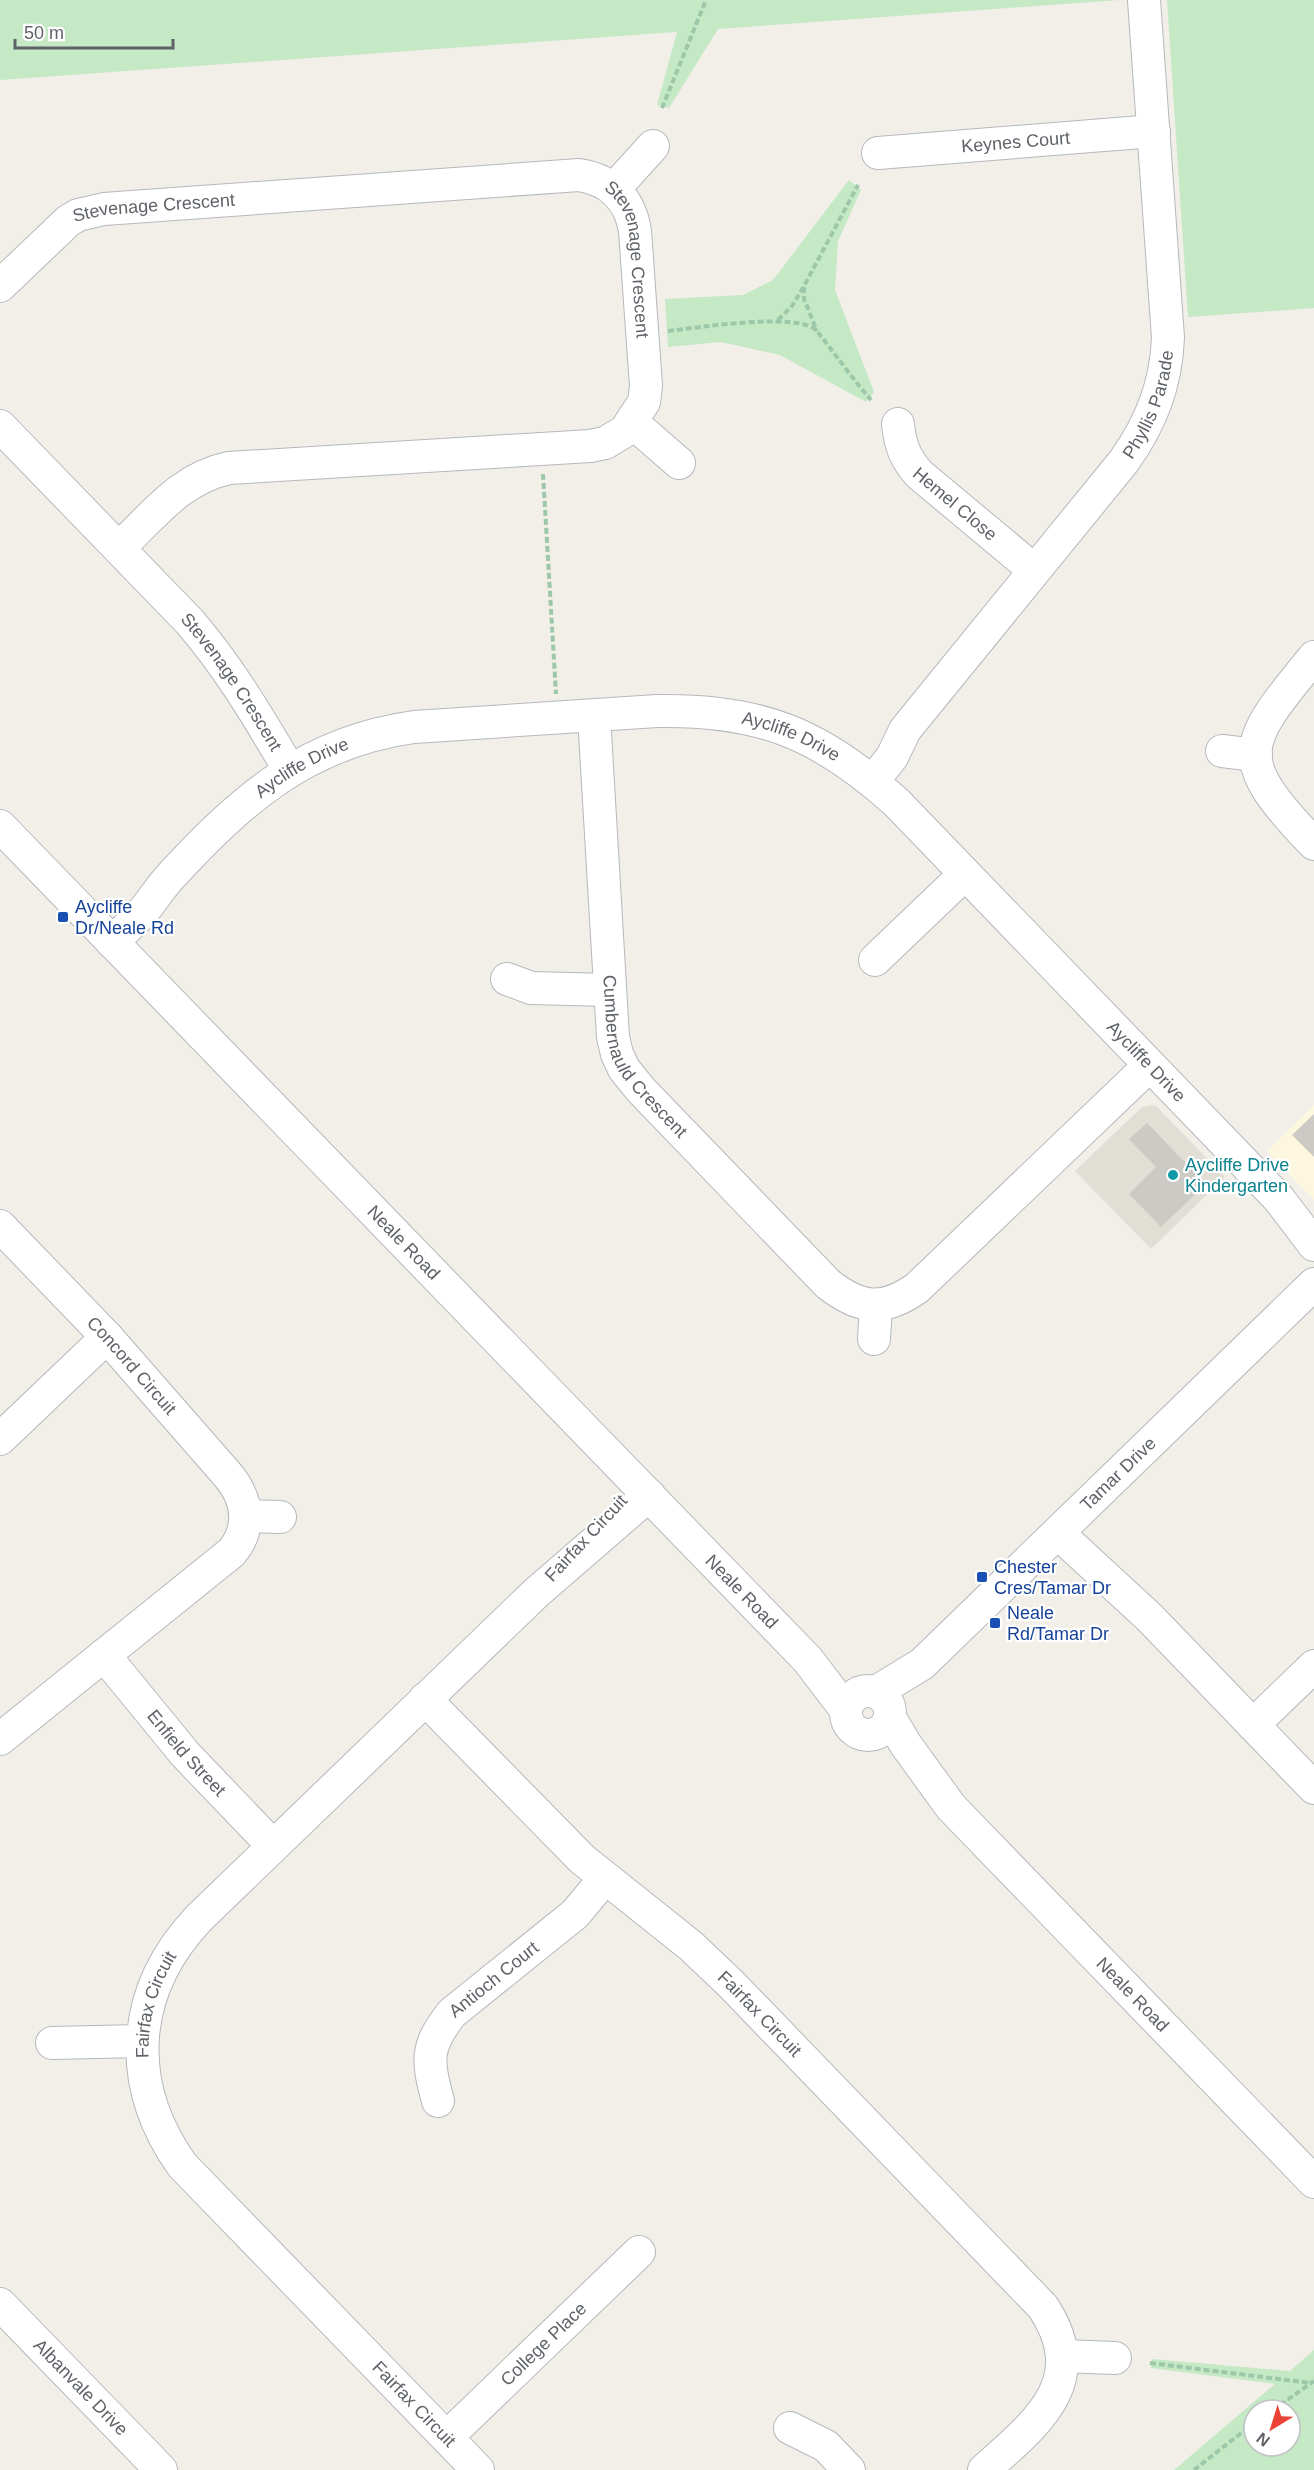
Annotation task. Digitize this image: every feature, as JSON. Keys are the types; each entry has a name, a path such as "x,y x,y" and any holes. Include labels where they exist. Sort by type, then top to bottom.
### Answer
{"street":[{"name":"Phyllis Parade","path":"867,776 892,757 905,730 1140,438 1163,385 1168,338 1144,0"},
{"name":"Keynes Court","path":"878,153 1154,131"},
{"path":"614,189 653,146"},
{"name":"Stevenage Crescent","path":"0,286 68,221 78,215 104,208 559,175 593,177 614,189 628,207 635,231 646,386 644,402 633,423"},
{"path":"119,548 185,486 212,472 229,468 590,446 615,438 633,423 679,463"},
{"name":"Hemel Close","path":"898,424 901,446 907,460 918,474 1034,570"},
{"name":"Stevenage Crescent","path":"0,426 216,652 240,687 289,769"},
{"path":"1314,657 1265,719 1257,737 1256,755 1258,772 1265,789 1314,844"},
{"name":"Aycliffe Drive","path":"107,936 135,902 169,878 256,793 289,769 351,740 381,731 462,723 693,710 765,721 825,747 867,776 1279,1199 1314,1245"},
{"name":"Cumbernauld Crescent","path":"594,716 610,990 617,1054 632,1079 828,1284 843,1295 862,1304 876,1306"},
{"path":"1222,751 1256,755"},
{"name":"Neale Road","path":"0,826 808,1660 873,1710 891,1748 907,1771 951,1807 1314,2182"},
{"path":"875,960 964,875"},
{"path":"507,979 544,989 610,990"},
{"path":"874,1339 876,1306 906,1296 931,1277 1149,1066"},
{"name":"Aycliffe Drive","path":"1279,1199 1314,1226"},
{"name":"Concord Circuit","path":"0,1226 107,1337 232,1480 239,1492 246,1516"},
{"name":"Tamar Drive","path":"873,1710 1314,1284"},
{"path":"0,1439 107,1337"},
{"name":"Fairfax Circuit","path":"478,2470 182,2165 167,2144 150,2102 142,2041 152,1992 170,1952 200,1918 536,1593 589,1531 643,1489"},
{"path":"0,1739 231,1552 241,1540 246,1516 279,1517"},
{"path":"1062,1528 1314,1788"},
{"name":"Enfield Street","path":"104,1655 185,1754 273,1846"},
{"path":"1253,1725 1314,1666"},
{"name":"Fairfax Circuit","path":"425,1699 561,1839 604,1878 691,1946 731,1984 1024,2286 1053,2322 1062,2356 1061,2377 1056,2395 1047,2410 984,2470"},
{"name":"Antioch Court","path":"438,2101 430,2070 429,2055 432,2042 439,2029 452,2013 575,1914 604,1878"},
{"path":"52,2043 142,2041"},
{"name":"College Place","path":"447,2438 639,2252"},
{"name":"Albanvale Drive","path":"0,2304 161,2470"},
{"path":"1062,2356 1115,2358"},
{"path":"790,2428 826,2446 849,2470"}],"path":[{"path":"662,108 706,0"},
{"path":"777,320 792,306 804,286 858,185"},
{"path":"804,286 804,299 823,342 870,400"},
{"path":"665,331 777,320 793,321 817,331"},
{"path":"542,470 556,696"},
{"path":"1150,2363 1313,2382"},
{"path":"1290,2398 1313,2382"},
{"path":"1194,2470 1242,2432"}],"shaded area":[{"path":"1152,1105 1157,1107 1225,1177 1151,1249 1075,1171 1142,1107"},
{"path":"1314,1105 1314,1200 1267,1151"}],"green space":[{"path":"0,0 1119,0 718,29 669,108 657,105 677,32 0,80"},
{"path":"1167,0 1314,0 1314,308 1188,317"},
{"path":"849,180 861,190 838,241 835,290 874,392 866,402 780,355 721,342 668,347 665,299 743,295 773,280"},
{"path":"1314,2350 1314,2470 1174,2470 1242,2412 1242,2458 1302,2458 1302,2398 1259,2398 1275,2384 1151,2368 1152,2359 1290,2371"}],"building":[{"path":"1314,1114 1314,1157 1292,1135"},
{"name":"Aycliffe Drive Kindergarten","path":"1147,1123 1206,1184 1161,1227 1129,1194 1156,1167 1129,1139"}],"place":[{"name":"Aycliffe Dr/Neale Rd","path":"63,917"},
{"name":"Aycliffe Drive Kindergarten","path":"1173,1175"},
{"name":"Chester Cres/Tamar Dr","path":"982,1577"},
{"name":"Neale Rd/Tamar Dr","path":"995,1623"}]}
